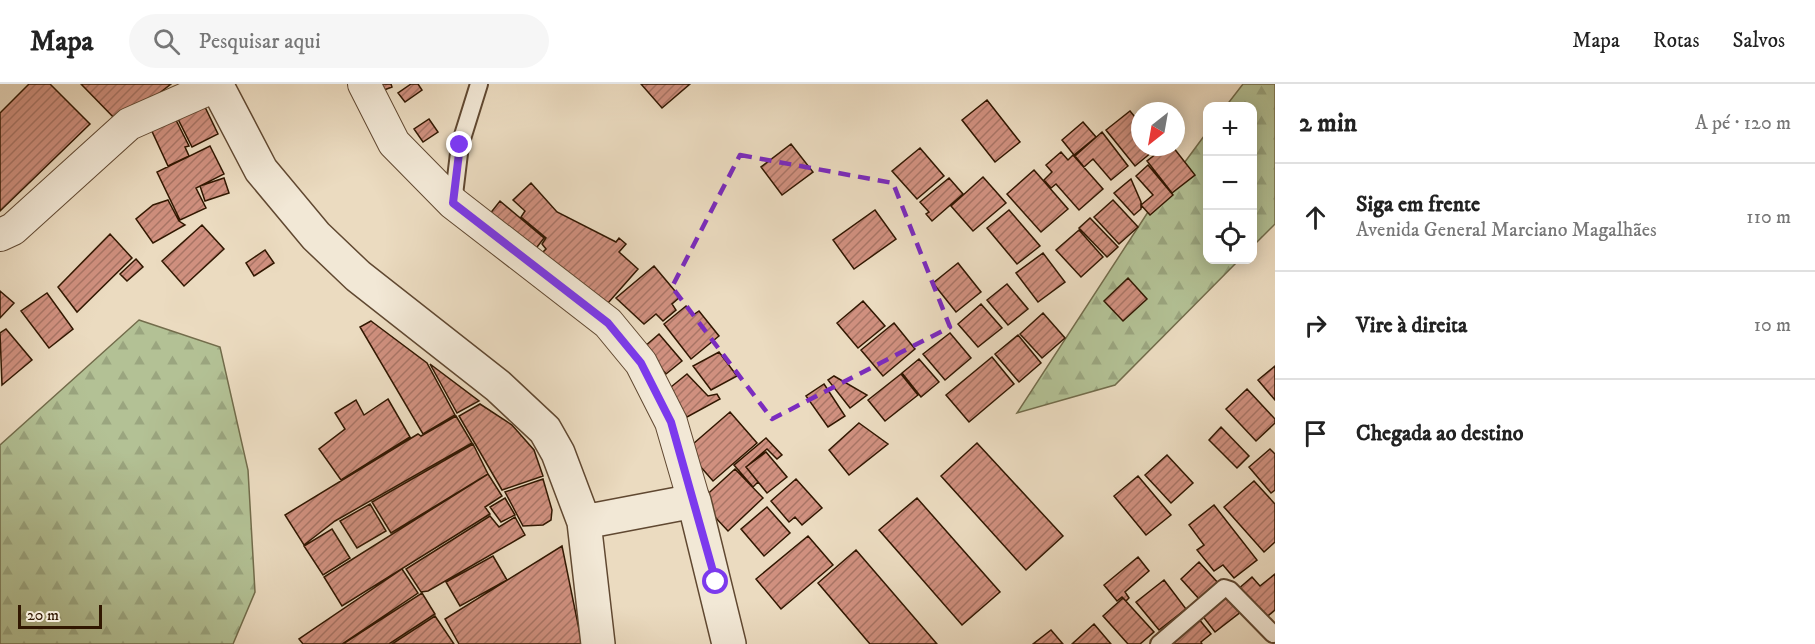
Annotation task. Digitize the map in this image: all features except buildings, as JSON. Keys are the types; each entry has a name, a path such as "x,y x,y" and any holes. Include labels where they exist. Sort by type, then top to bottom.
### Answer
{"street":[{"path":"364,84 394,143 453,203 608,323 641,363 671,422 694,501 729,644"},
{"path":"0,235 13,229 129,124 217,85 261,170 316,236 358,276 498,386 545,430 558,453 584,522 598,644"},
{"path":"584,522 694,501"}],"lane":[{"path":"453,203 460,145 479,84"},
{"path":"1160,644 1224,588 1230,590 1272,636"}],"highlighted area":[{"path":"740,155 893,183 950,327 772,419 672,287"}],"green space":[{"path":"1243,84 1275,84 1275,224 1257,242 1257,102 1229,102"},
{"path":"1203,137 1203,264 1235,264 1115,385 1017,413 1148,212"},
{"path":"139,320 220,347 248,470 255,592 233,644 0,644 0,445"}],"route":[{"path":"460,145 453,203 608,323 641,363 671,422 716,582"}]}
